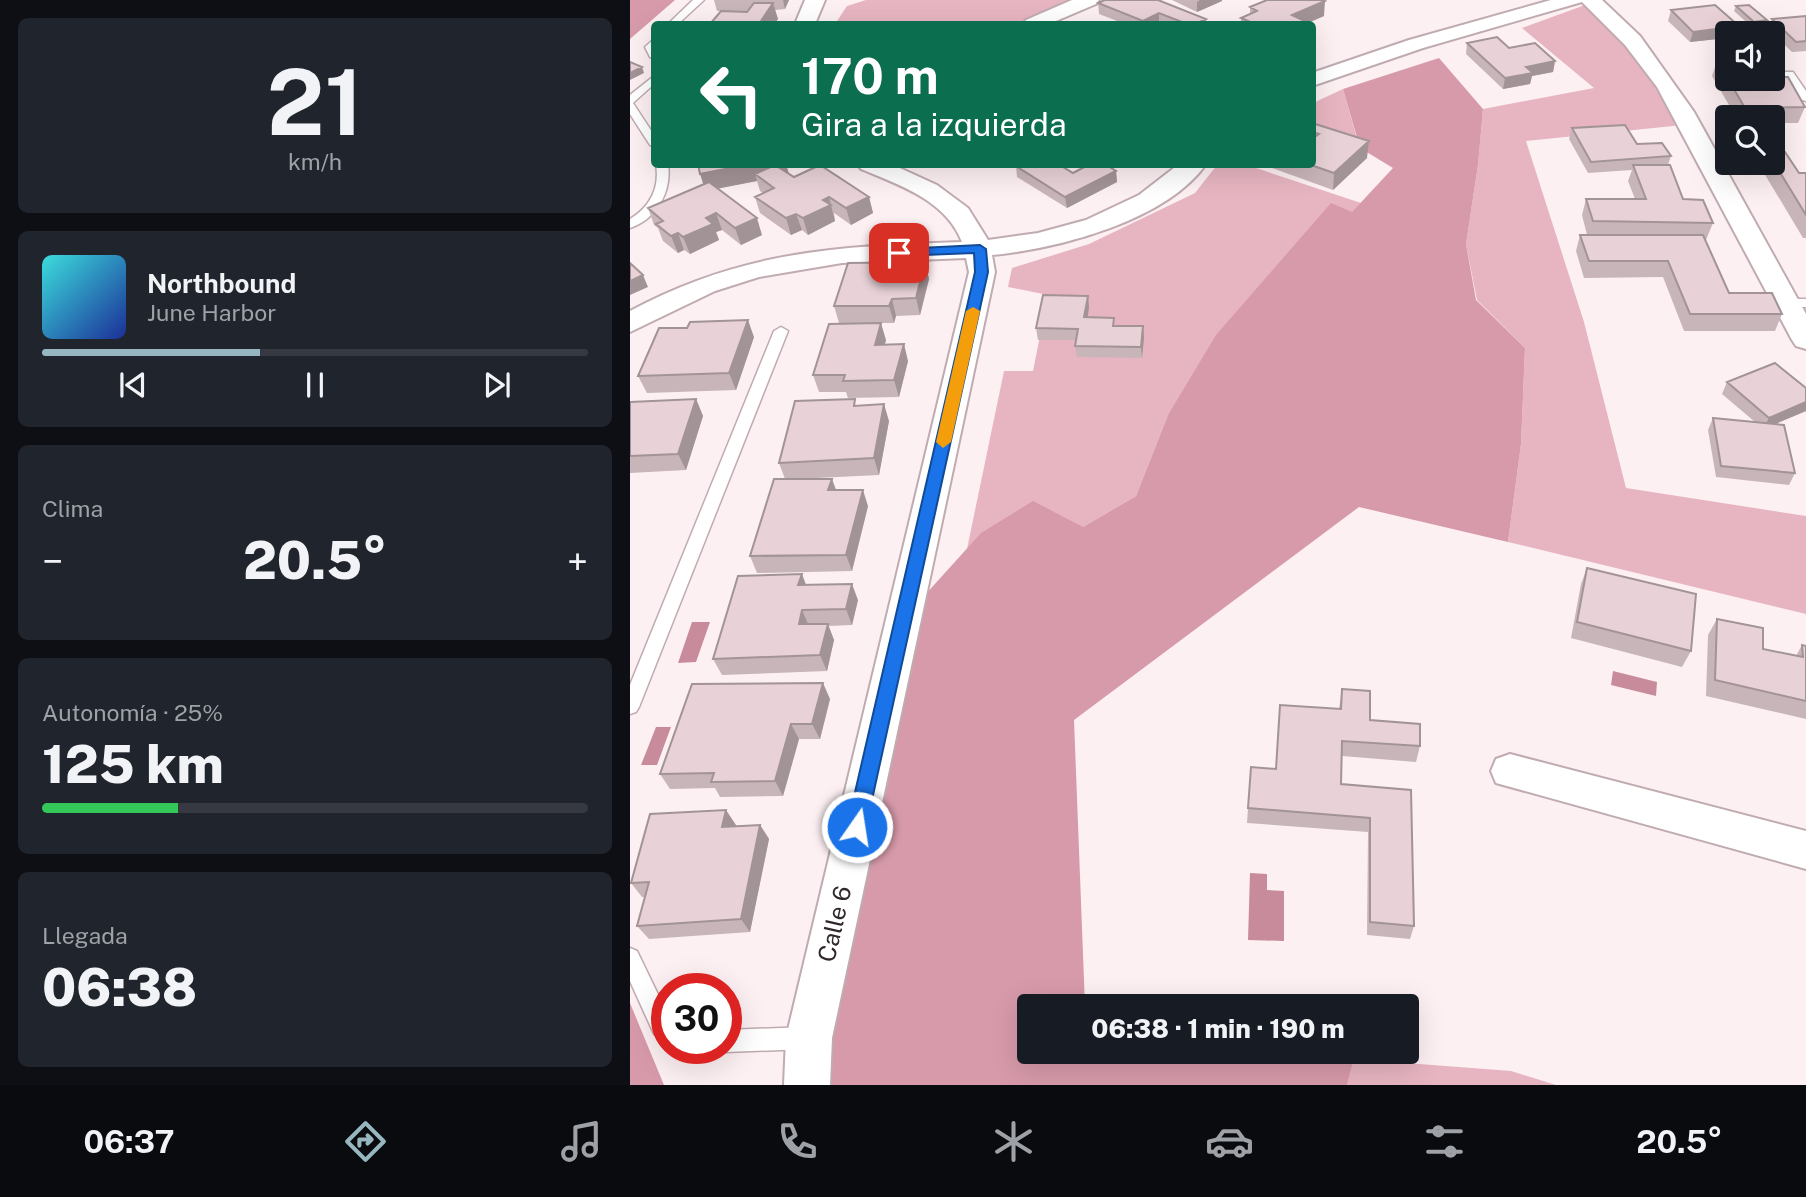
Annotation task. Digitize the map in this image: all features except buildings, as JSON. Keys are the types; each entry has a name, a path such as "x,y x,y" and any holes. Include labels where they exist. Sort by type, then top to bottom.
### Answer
{"street":[{"path":"806,21 815,0"},
{"path":"1040,21 1089,0"},
{"path":"1316,79 1416,44 1573,0"},
{"path":"1590,0 1611,16 1640,47 1676,100 1796,303 1806,340"},
{"name":"Calle 6","path":"807,1085 809,1038 982,272 980,249 964,217 945,202 877,168"},
{"path":"630,323 670,301 730,276 787,264 845,255 1009,246 1084,229 1121,215 1156,197 1189,168"},
{"path":"1510,771 1806,850"}],"lane":[{"path":"676,21 699,0"},
{"path":"1790,74 1806,98"},
{"path":"651,82 630,104 651,139"},
{"path":"630,224 656,204 665,178 663,168"},
{"path":"630,707 781,331"},
{"path":"630,958 651,1003"},
{"path":"742,1040 809,1038"}],"shaded area":[{"path":"630,0 675,0 630,39"},
{"path":"866,0 1074,0 1024,21 837,21 847,6"},
{"path":"1585,5 1615,30 1641,59 1683,125 1526,141 1584,322 1626,488 1806,516 1806,614 1508,542 1521,444 1525,348 1477,300 1466,244 1483,109 1594,88 1522,28"},
{"path":"1439,58 1483,109 1466,244 1476,300 1525,348 1521,444 1508,542 1359,507 1074,720 1085,994 1017,994 1017,1064 1353,1064 1347,1085 825,1085 822,1075 924,596 981,533 1033,501 1083,527 1136,496 1168,415 1216,335 1331,203 1352,212 1393,168 1360,148 1343,89"},
{"path":"1343,89 1359,146 1316,131 1316,102"},
{"path":"1215,168 1256,168 1361,203 1168,415 1136,496 1083,527 967,549 1004,371 1033,371 1048,295 1008,287 1012,268 1089,244 1195,193"},
{"path":"692,622 710,622 696,662 678,663"},
{"path":"1613,671 1657,682 1656,696 1611,685"},
{"path":"656,727 671,727 657,765 641,765"},
{"path":"1250,873 1267,874 1267,890 1284,891 1284,941 1248,940"},
{"path":"630,1003 651,1054 651,1064 655,1064 664,1085 630,1085"},
{"path":"1353,1064 1419,1064 1511,1071 1556,1085 1347,1085"}],"slow traffic":[{"path":"943,442 973,311"}],"route":[{"path":"857,827 982,272 980,249 899,253"}]}
